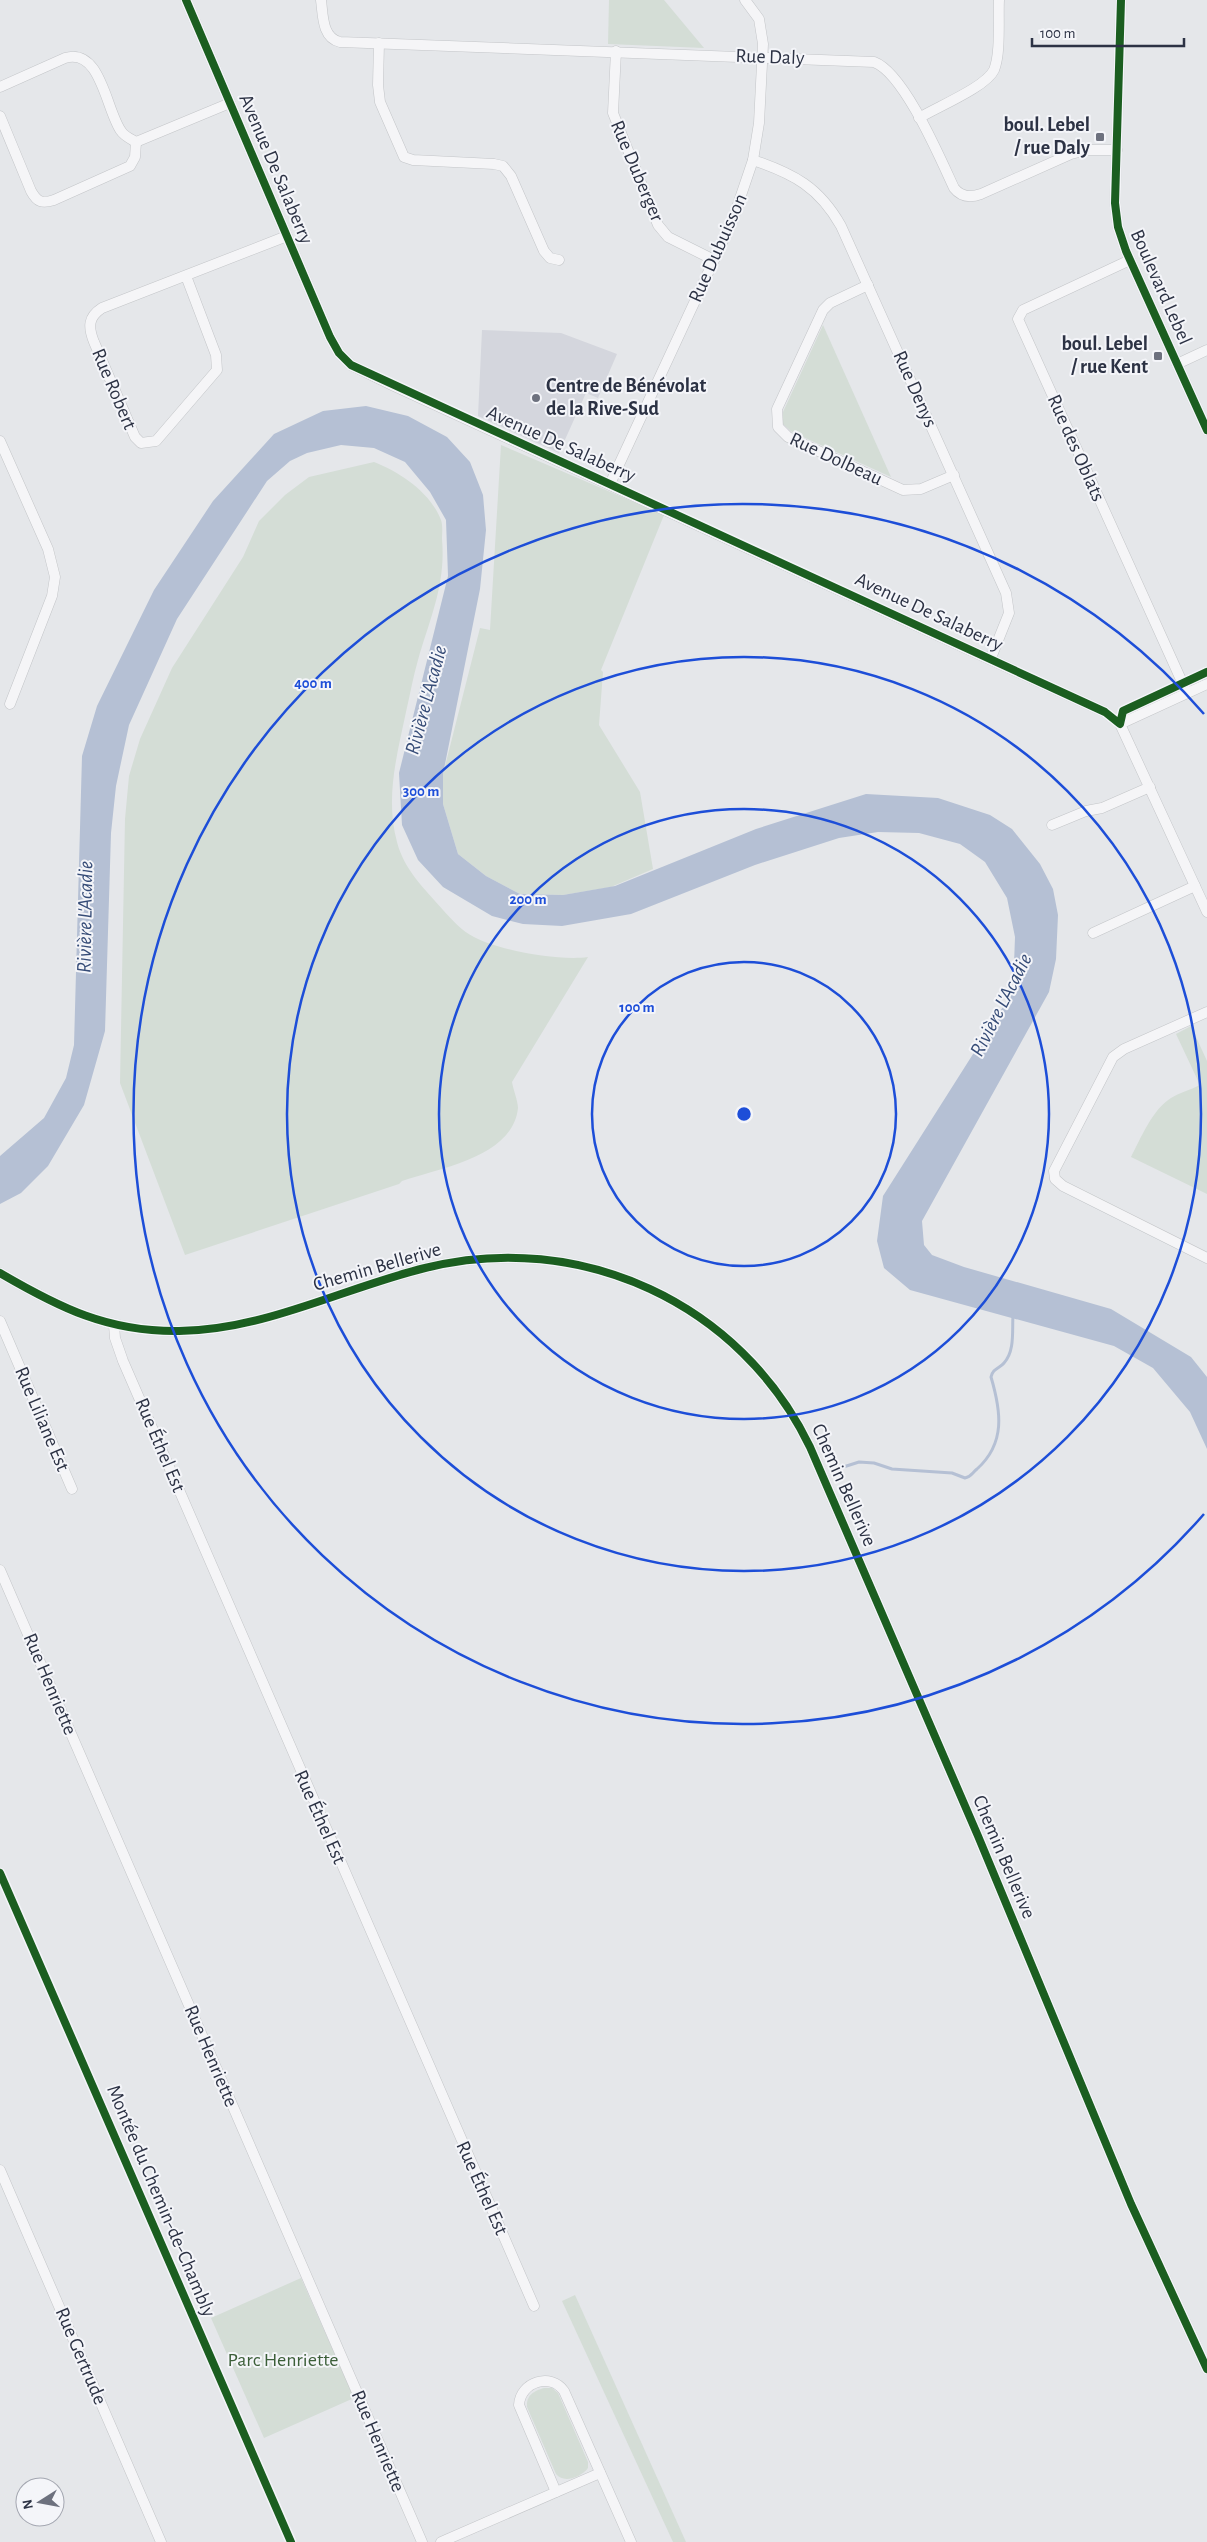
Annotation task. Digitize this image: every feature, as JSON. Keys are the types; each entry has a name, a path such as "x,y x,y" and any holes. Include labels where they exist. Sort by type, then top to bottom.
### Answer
{"street":[{"name":"Avenue De Salaberry","path":"186,0 330,337 339,353 351,365 1105,712 1120,724 1207,912"},
{"name":"Rue Daly","path":"321,0 326,29 333,39 340,42 864,60 878,64 892,75 919,118 954,188 960,194 967,196 980,194 1071,154 1086,150 1116,150"},
{"name":"Rue Dubuisson","path":"610,484 738,206 752,160 759,123 763,57 760,24 745,0"},
{"path":"919,118 981,83 991,74 997,59 999,0"},
{"name":"Boulevard Lebel","path":"1122,0 1116,150 1116,219 1130,260 1207,430"},
{"path":"379,43 378,85 380,102 404,157 413,160 503,166 511,176 544,251 548,256 559,260"},
{"name":"Rue Duberger","path":"616,52 613,113 658,225 668,237 714,260"},
{"path":"0,87 65,58 73,56 83,58 94,68 122,132 136,142"},
{"path":"136,142 230,103"},
{"path":"0,116 31,191 37,200 42,202 54,200 130,166 135,157 136,142"},
{"name":"Rue Denys","path":"752,160 790,174 820,196 841,226 954,475 1009,603 1008,618 991,658"},
{"name":"Rue Robert","path":"186,276 218,360 217,370 156,441 141,444 133,434 94,342 90,330 90,320 102,308 287,236"},
{"name":"Rue des Oblats","path":"1130,260 1023,310 1019,314 1018,320 1187,693"},
{"name":"Rue Dolbeau","path":"868,285 830,303 823,310 777,409 778,427 788,438 904,490 921,489 954,475"},
{"path":"1178,364 1207,350"},
{"path":"0,441 48,550 55,577 52,596 10,704"},
{"path":"1120,724 1207,684"},
{"path":"1052,825 1086,811 1102,808 1150,787"},
{"path":"1094,933 1195,886"},
{"path":"1207,1012 1124,1049 1113,1057 1054,1171 1055,1179 1063,1186 1207,1258"},
{"name":"Chemin Bellerive","path":"0,1273 63,1308 114,1325 168,1331 233,1326 427,1267 471,1259 523,1257 584,1266 642,1285 691,1312 745,1355 779,1392 810,1447 978,1836 1126,2192 1207,2369"},
{"name":"Rue Liliane Est","path":"0,1321 72,1488"},
{"name":"Rue Éthel Est","path":"114,1325 115,1338 121,1356 534,2306"},
{"name":"Rue Henriette","path":"0,1570 422,2542"},
{"name":"Rue Gertrude","path":"0,2170 162,2542"},
{"path":"556,2492 520,2409 522,2393 535,2383 549,2380 558,2384 564,2391 630,2542"},
{"path":"440,2542 600,2473"}],"shaded area":[{"path":"482,330 561,333 617,354 598,398 586,393 559,453 478,416"}],"green space":[{"path":"609,0 664,0 704,48 608,44"},
{"path":"823,325 891,477 792,432 783,424 783,412"},
{"path":"501,445 664,515 601,670 603,672 599,725 640,792 653,869 611,887 563,895 520,894 486,876 458,854 443,804 443,774 480,628 490,630"},
{"path":"374,462 394,471 422,492 436,510 442,527 442,571 436,601 418,660 399,744 394,777 392,809 400,852 422,887 465,932 485,942 514,951 562,958 588,957 512,1082 518,1108 513,1125 503,1138 489,1149 454,1165 185,1255 120,1083 125,819 129,776 140,739 172,668 243,557 259,521 285,495 309,477"},
{"path":"1191,1026 1207,1061 1207,1194 1131,1157 1148,1125 1164,1103 1174,1096 1200,1085 1176,1034"},
{"name":"Parc Henriette","path":"301,2278 354,2398 264,2438 211,2318"},
{"path":"575,2295 686,2542 673,2542 562,2301"},
{"path":"544,2388 552,2388 558,2393 588,2462 588,2468 585,2471 572,2478 563,2479 556,2474 527,2407 531,2394"}],"water":[{"name":"Rivière L'Acadie","path":"366,406 408,416 447,437 470,462 483,495 486,530 480,589 443,774 443,804 458,854 486,876 520,894 563,895 615,886 756,829 866,794 938,798 990,815 1012,829 1040,864 1053,889 1058,915 1056,959 1049,992 922,1221 924,1245 932,1255 964,1267 1111,1309 1191,1357 1207,1377 1207,1449 1190,1412 1153,1368 1114,1346 910,1290 884,1268 877,1241 883,1196 1013,991 1015,937 1007,898 985,862 960,844 919,833 878,832 839,838 755,865 631,914 562,926 523,924 492,916 443,887 418,860 402,825 399,773 448,576 446,520 430,492 405,462 374,448 341,445 307,453 290,461 267,481 177,619 129,725 116,786 111,833 105,1031 84,1105 48,1166 21,1193 0,1204 0,1156 44,1118 66,1078 74,1045 82,756 97,706 154,590 213,501 274,434 323,411"}],"waterway":[{"path":"831,1471 859,1462 874,1463 892,1469 952,1473 965,1478 970,1476 986,1459 997,1437 999,1414 991,1377 995,1370 1008,1358 1010,1353 1013,1315"}],"cycle path":[{"path":"186,0 330,337 339,353 351,365 1105,712 1120,724 1123,711 1207,672"},
{"path":"1121,0 1115,203 1118,227 1126,251 1207,430"},
{"path":"0,1273 43,1297 85,1315 130,1327 179,1331 211,1329 242,1324 304,1307 394,1276 425,1268 483,1259 541,1259 597,1270 650,1289 699,1317 743,1353 780,1396 810,1447 978,1836 1131,2204 1207,2369"},
{"name":"Montée du Chemin-de-Chambly","path":"0,1873 291,2542"}],"place":[{"name":"boul. Lebel / rue Daly","path":"1100,137"},
{"name":"boul. Lebel / rue Kent","path":"1158,356"},
{"name":"Centre de Bénévolat de la Rive-Sud","path":"536,398"}]}
